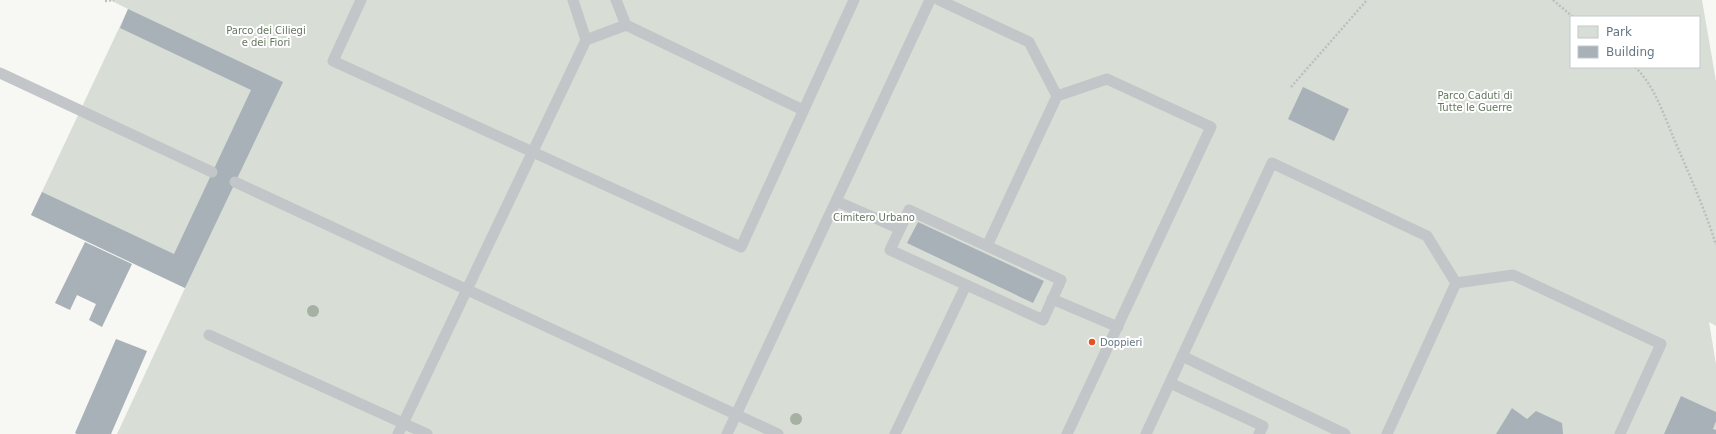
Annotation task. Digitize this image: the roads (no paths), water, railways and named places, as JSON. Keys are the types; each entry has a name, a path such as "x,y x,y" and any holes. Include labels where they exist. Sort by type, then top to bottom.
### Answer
{"lane":[{"path":"361,0 333,61 741,247 854,0"},
{"path":"572,0 586,40"},
{"path":"616,0 626,25 804,110"},
{"path":"727,434 930,0"},
{"path":"939,0 1029,42 1057,96"},
{"path":"398,434 586,40 626,25"},
{"path":"0,73 212,172"},
{"path":"988,246 1057,96 1107,79 1211,127 1067,434"},
{"path":"1146,434 1272,163 1428,236 1456,283"},
{"path":"236,182 778,434"},
{"path":"836,201 900,229"},
{"path":"909,210 1061,280 1043,320 890,250 900,229 909,210"},
{"path":"1456,283 1513,275 1661,344 1620,434"},
{"path":"1386,434 1456,283"},
{"path":"895,434 966,285"},
{"path":"1052,299 1118,327"},
{"path":"209,335 427,434"},
{"path":"1182,356 1344,434"},
{"path":"1170,383 1263,426 1259,434"}],"place":[{"name":"Doppieri","path":"1092,342"}],"park label":[{"name":"Parco dei Ciliegi e dei Fiori","path":"266,36"},
{"name":"Parco Caduti di Tutte le Guerre","path":"1475,100"},
{"name":"Cimitero Urbano","path":"874,217"}]}
